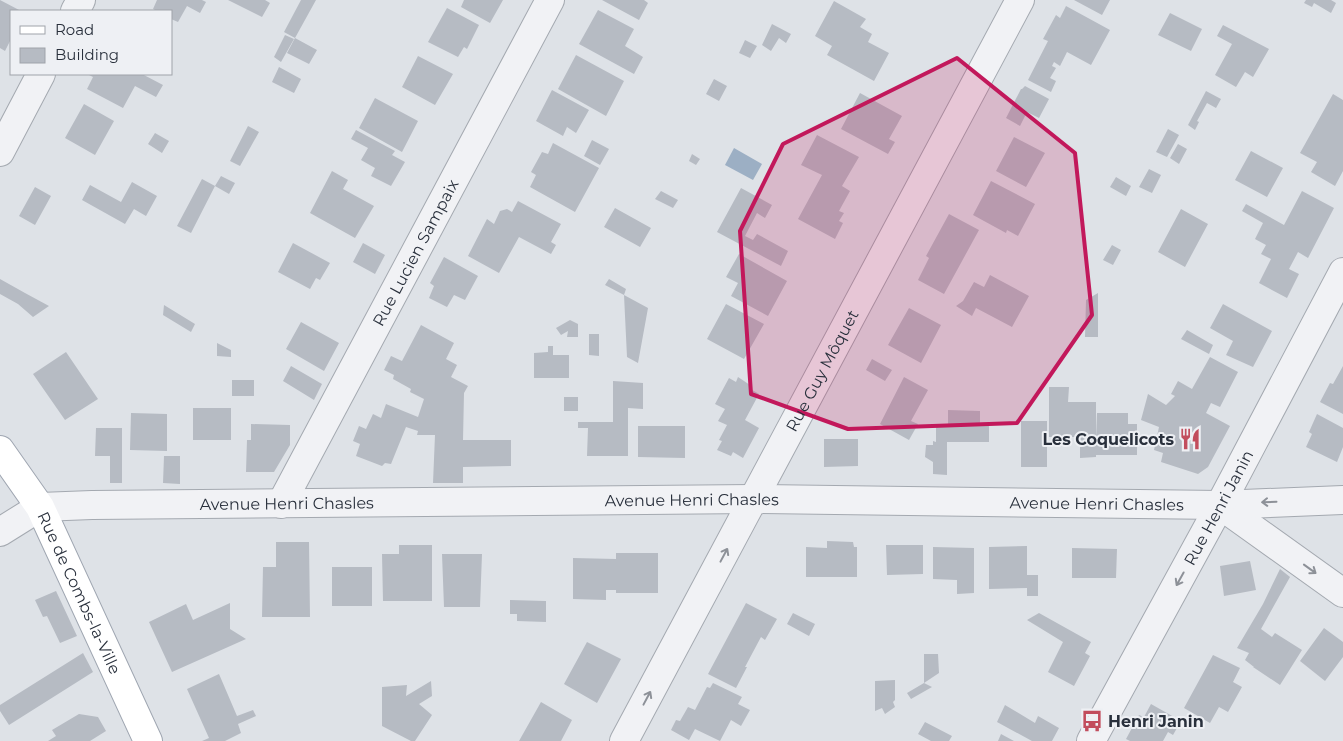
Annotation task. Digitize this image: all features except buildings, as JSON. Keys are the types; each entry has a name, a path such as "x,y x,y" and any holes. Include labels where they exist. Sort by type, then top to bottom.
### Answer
{"main road":[{"name":"Rue de Combs-la-Ville","path":"0,450 40,507 148,741"}],"street":[{"name":"Rue Lucien Sampaix","path":"281,504 550,0"},
{"name":"Rue Guy Môquet","path":"624,741 1020,0"},
{"path":"0,152 41,75"},
{"name":"Rue Henri Janin","path":"1090,741 1220,505 1343,272"},
{"name":"Avenue Henri Chasles","path":"40,507 92,504 753,500 1220,505 1343,500"},
{"path":"1220,505 1343,593"},
{"path":"0,532 40,507"}],"highlighted area":[{"path":"957,58 1075,153 1092,315 1017,423 848,429 751,394 740,231 783,144"}],"water":[{"path":"734,148 762,164 753,180 725,165"}],"place":[{"name":"Les Coquelicots","path":"1190,439"},
{"name":"Henri Janin","path":"1092,721"}]}
